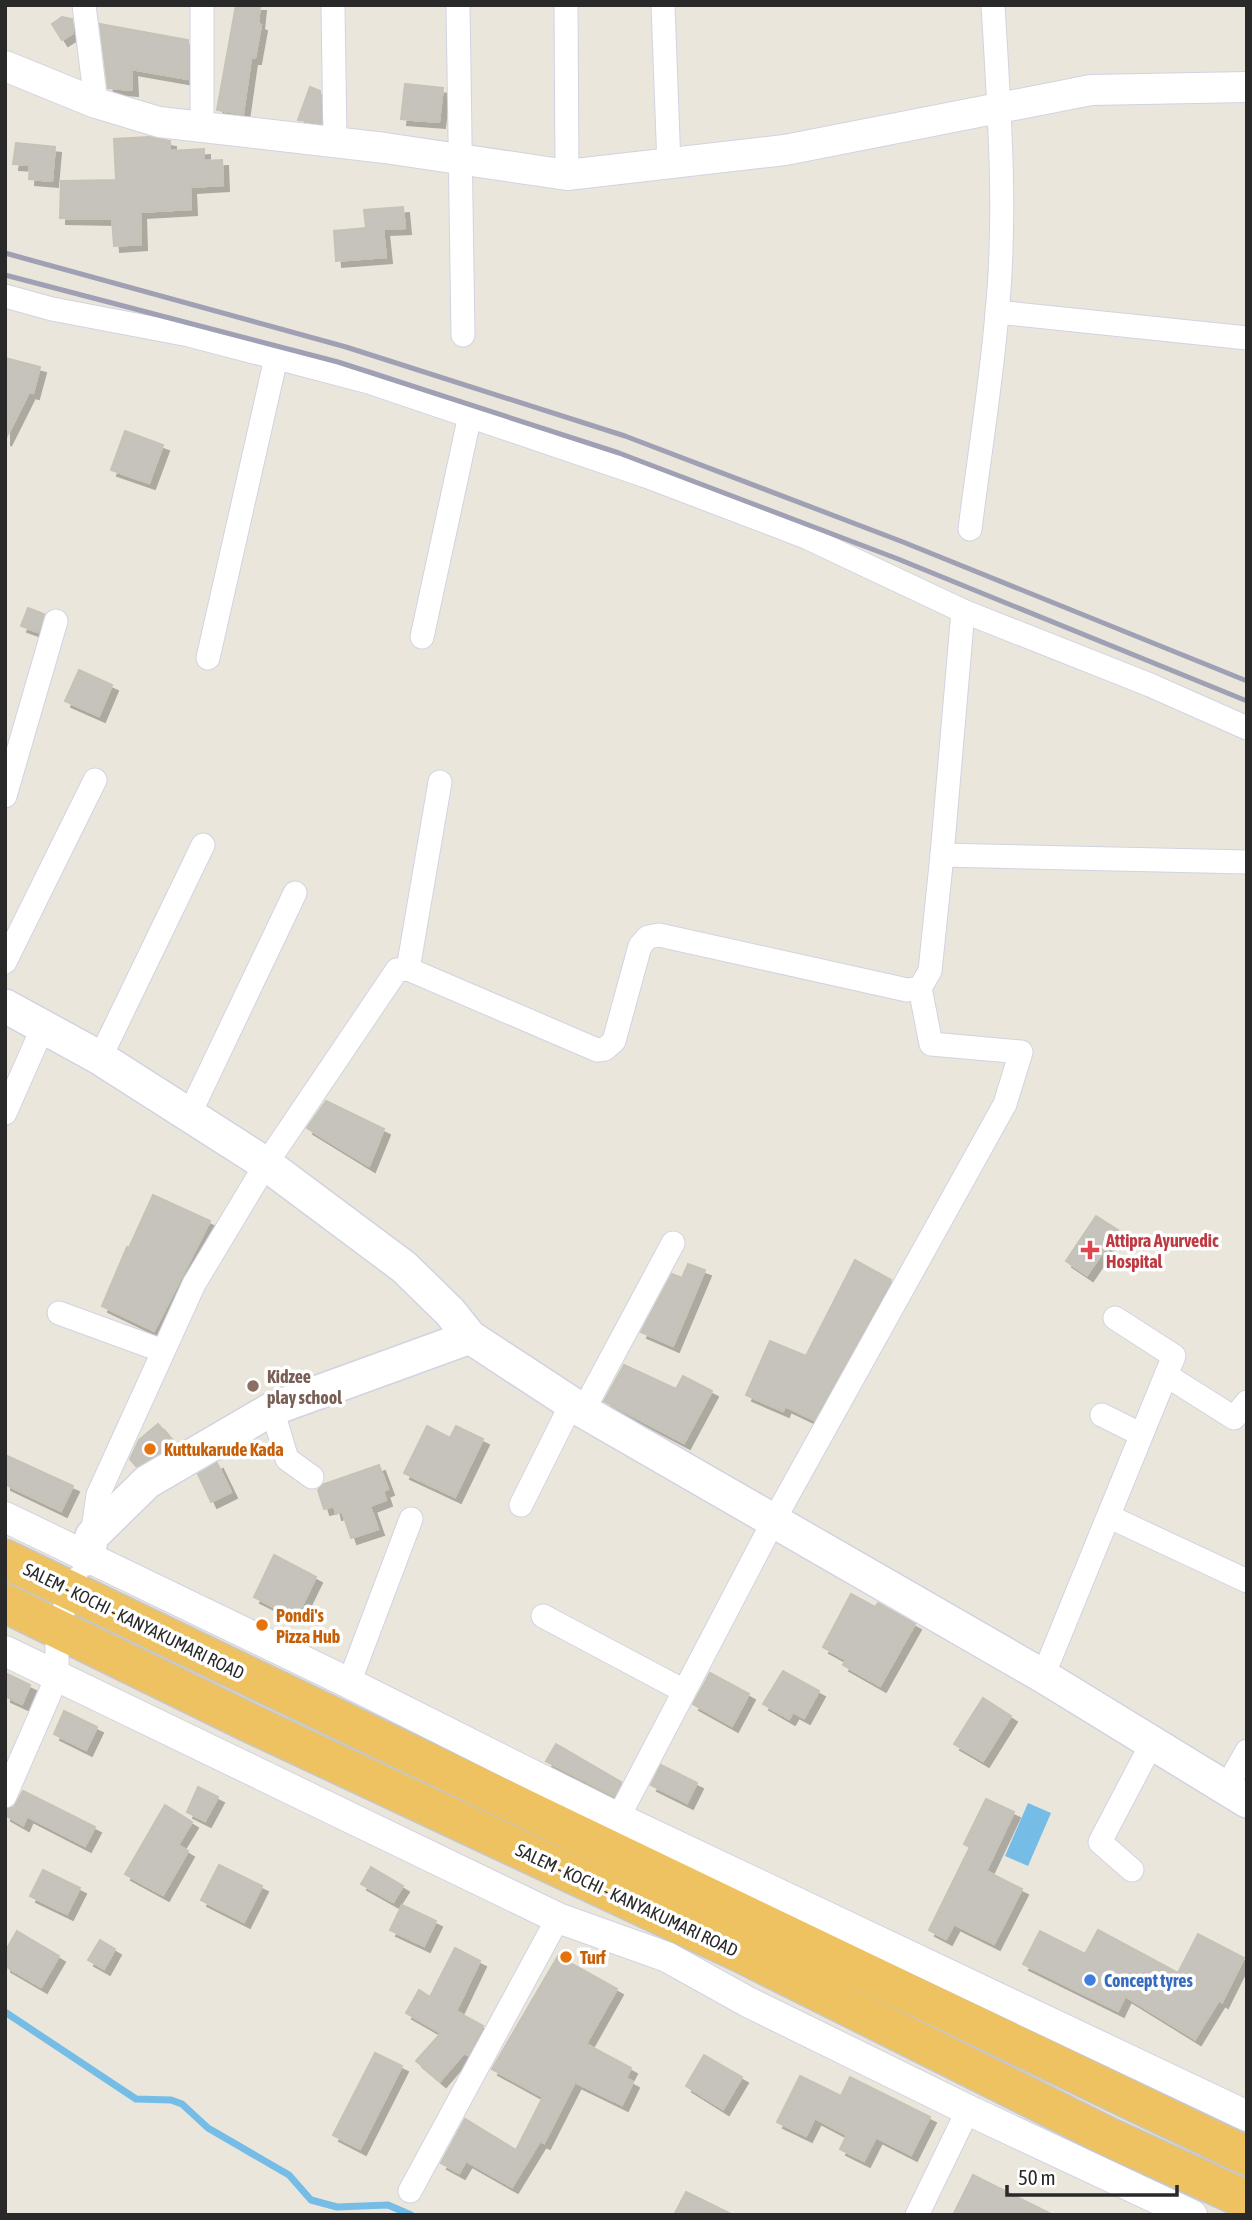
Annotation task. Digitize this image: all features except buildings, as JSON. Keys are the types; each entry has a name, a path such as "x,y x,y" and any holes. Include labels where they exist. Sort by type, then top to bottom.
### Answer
{"highway":[{"name":"SALEM - KOCHI - KANYAKUMARI ROAD","path":"5,1559 83,1562 1247,2156"},
{"name":"SALEM - KOCHI - KANYAKUMARI ROAD","path":"5,1603 248,1722 743,1954 1111,2138 1247,2200"}],"main road":[{"path":"5,1006 100,1058 266,1164 404,1267 450,1312 470,1337 577,1407 1043,1676 1236,1795"},
{"path":"83,1562 148,1482 272,1409 470,1337"}],"street":[{"path":"84,5 96,103"},
{"path":"202,5 202,127"},
{"path":"333,5 335,141"},
{"path":"458,5 463,335"},
{"path":"566,5 567,175"},
{"path":"663,5 669,166"},
{"path":"970,529 997,312 1001,228 999,108 993,5"},
{"path":"5,66 96,103 159,122 335,141 567,175 669,166 785,150 1091,90 1247,87"},
{"path":"5,296 52,309 189,335 369,382 646,475 806,537 963,611 1150,685 1247,728"},
{"path":"997,312 1247,338"},
{"path":"208,658 276,358"},
{"path":"422,637 470,415"},
{"path":"618,1818 774,1520 1004,1104 1021,1052 932,1044 920,988 930,971 963,611"},
{"path":"5,796 56,621"},
{"path":"5,962 95,780"},
{"path":"408,969 440,782"},
{"path":"100,1058 203,845"},
{"path":"942,855 1247,862"},
{"path":"190,1113 295,893"},
{"path":"5,1796 57,1677 57,1627 83,1562 98,1495 194,1284 266,1164 397,970 408,969 597,1050 605,1049 614,1041 640,946 648,937 659,935 907,990 920,988"},
{"path":"5,1114 43,1027"},
{"path":"521,1505 673,1243"},
{"path":"59,1312 163,1351"},
{"path":"1043,1676 1174,1356 1115,1318"},
{"path":"1166,1375 1234,1418 1247,1402"},
{"path":"272,1409 287,1459 312,1477"},
{"path":"1102,1415 1140,1434"},
{"path":"5,1517 83,1562 349,1683 618,1818 1247,2116"},
{"path":"1110,1517 1247,1581"},
{"path":"349,1683 411,1519"},
{"path":"543,1616 684,1691"},
{"path":"5,1651 558,1918 667,1956 748,2001 968,2110 1192,2215"},
{"path":"1132,1870 1100,1842 1152,1742"},
{"path":"1236,1795 1247,1751"},
{"path":"410,2192 558,1918"},
{"path":"917,2215 968,2110"}],"water":[{"path":"1028,1803 1051,1813 1028,1866 1005,1856"}],"waterway":[{"path":"5,2012 136,2099 171,2100 182,2104 208,2128 289,2175 311,2200 337,2207 388,2205 411,2215"}],"railway":[{"path":"5,253 346,347 625,436 903,542 1247,681"},
{"path":"5,275 338,362 619,453 898,559 1247,701"}],"place":[{"name":"Attipra Ayurvedic Hospital","path":"1090,1250"},
{"name":"Kidzee play school","path":"253,1386"},
{"name":"Kuttukarude Kada","path":"150,1449"},
{"name":"Pondi's Pizza Hub","path":"262,1625"},
{"name":"Turf","path":"566,1957"},
{"name":"Concept tyres","path":"1090,1980"}]}
